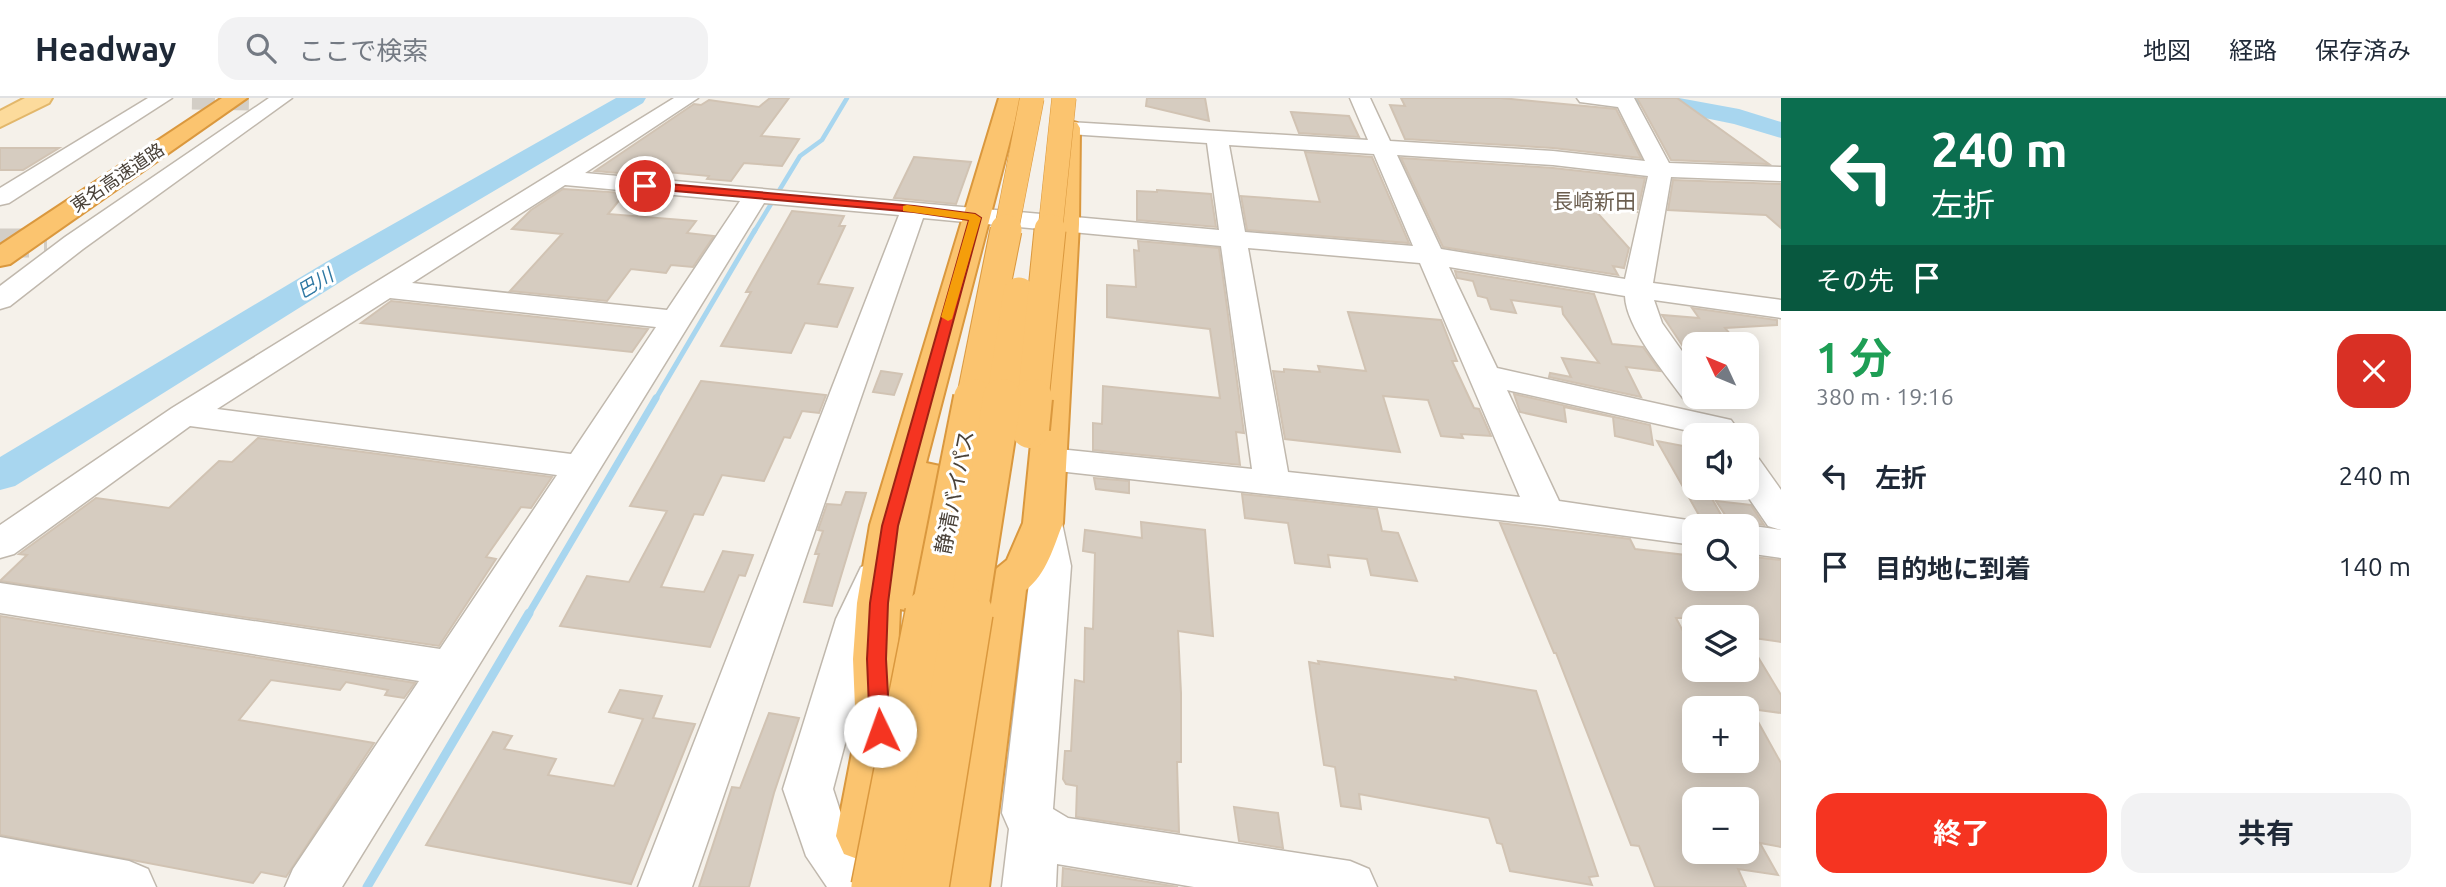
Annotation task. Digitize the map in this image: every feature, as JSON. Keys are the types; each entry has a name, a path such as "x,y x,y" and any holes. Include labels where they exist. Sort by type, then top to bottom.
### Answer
{"highway":[{"name":"東名高速道路","path":"0,235 209,98"},
{"path":"880,731 876,659 879,603 890,526 1010,98"},
{"path":"862,885 880,731 934,439 993,187 1021,98"},
{"name":"静清バイパス","path":"862,885 1032,98"},
{"name":"東名高速道路","path":"0,258 244,99"},
{"path":"961,887 1006,584 1040,444 1066,224 1063,105"},
{"path":"1006,584 1024,569 1043,523 1040,444 1063,105"},
{"name":"静清バイパス","path":"924,887 1063,105"}],"main road":[{"path":"0,120 41,98"}],"street":[{"path":"0,198 162,98"},
{"path":"0,544 184,415 688,98"},
{"path":"1360,98 1433,256 1545,512"},
{"path":"1587,98 1625,100 1661,170 1637,289 1647,323 1682,374"},
{"path":"244,99 280,99"},
{"path":"0,300 61,243 280,99"},
{"path":"1063,105 1217,138 1553,158 1661,170 1781,174"},
{"path":"1217,138 1272,484"},
{"path":"561,178 914,209 975,218 1433,256 1781,309"},
{"path":"313,887 756,196"},
{"path":"665,887 914,209"},
{"path":"384,289 676,320"},
{"path":"1483,375 1688,423"},
{"path":"184,415 580,467"},
{"path":"1040,444 1272,484 1545,512 1682,530"},
{"path":"1759,486 1781,517"},
{"path":"1043,523 1051,566 1027,813 1035,826 1060,841 1350,887"},
{"path":"1759,541 1781,544"},
{"path":"862,885 824,839 808,789 857,619 887,548"},
{"path":"0,598 452,669"},
{"path":"1029,887 1035,826"},
{"path":"0,862 130,887"}],"building":[{"path":"770,98 789,98 761,136 799,139 782,166 744,163 731,181 707,179 709,176 646,170 641,175 595,171 694,104 701,105 709,100 759,107"},
{"path":"1147,98 1205,98 1209,121 1146,106"},
{"path":"1401,98 1501,98 1616,109 1641,158 1553,148 1405,139 1390,105 1405,106"},
{"path":"1637,98 1677,98 1769,164 1671,160"},
{"path":"1291,112 1349,116 1359,137 1299,133"},
{"path":"0,148 59,148 23,170 0,170"},
{"path":"1305,152 1372,157 1409,243 1247,230 1241,196 1320,202"},
{"path":"914,157 971,162 956,204 894,198"},
{"path":"1401,158 1553,168 1645,178 1638,209 1635,209 1637,212 1593,208 1629,248 1624,268 1613,266 1618,275 1443,247"},
{"path":"1673,180 1781,184 1781,228 1766,215 1668,210"},
{"path":"563,189 625,193 608,214 696,221 687,233 714,236 693,267 671,265 666,273 631,269 607,301 510,291 562,234 512,229 531,210"},
{"path":"1137,191 1211,194 1216,227 1137,220"},
{"path":"792,211 844,216 839,226 845,226 818,284 853,288 837,327 805,323 791,353 721,346 751,292 746,292"},
{"path":"1138,241 1219,248 1244,433 1236,432 1240,465 1093,450 1093,423 1102,424 1103,386 1220,398 1210,329 1107,317 1107,285 1136,287 1134,250 1139,251"},
{"path":"1455,271 1594,294 1612,344 1643,347 1660,371 1626,367 1641,397 1549,377 1550,373 1571,377 1562,358 1599,363 1563,314 1562,307 1511,300 1516,313 1491,309 1487,298 1478,296 1473,281 1457,278"},
{"path":"391,301 648,329 632,352 361,323"},
{"path":"1692,308 1777,320 1777,325 1725,328 1728,332 1682,332 1682,345 1662,315 1699,318"},
{"path":"1348,312 1441,320 1457,361 1452,361 1474,408 1479,409 1491,436 1441,436 1428,400 1383,396 1400,452 1285,439 1273,371 1284,372 1284,369 1320,372 1318,366 1366,371"},
{"path":"881,371 902,374 894,395 873,392"},
{"path":"701,381 826,395 819,413 802,411 790,438 784,437 764,481 722,475 703,515 694,514 661,587 704,592 723,551 753,555 745,576 739,575 710,647 560,626 587,576 629,582 667,511 630,506"},
{"path":"1514,394 1650,425 1653,445 1615,436 1613,417 1564,407 1566,422 1520,412"},
{"path":"258,438 552,477 531,508 521,507 486,557 496,559 439,646 0,581 27,555 19,554 96,498 169,508 219,461 232,462"},
{"path":"1657,441 1682,446 1682,485"},
{"path":"1094,478 1129,481 1129,493 1096,489"},
{"path":"846,492 866,493 832,606 804,602 819,554 815,554 823,531 818,530 827,504 841,505"},
{"path":"1242,494 1377,509 1382,531 1398,533 1417,581 1371,575 1367,559 1328,555 1330,567 1295,563 1288,523 1245,518"},
{"path":"1690,500 1713,500 1721,514 1698,514"},
{"path":"1716,501 1751,505 1757,514 1724,514"},
{"path":"1141,522 1205,530 1213,636 1178,631 1181,693 1181,762 1177,762 1179,832 1076,817 1077,786 1066,784 1063,779 1065,751 1071,751 1075,680 1084,682 1085,628 1093,629 1095,553 1083,551 1085,530 1142,538"},
{"path":"1500,523 1630,539 1635,549 1682,555 1682,591 1759,591 1759,557 1781,560 1781,642 1759,639 1759,605 1682,605 1682,618 1676,618 1682,629 1682,682 1759,682 1759,659 1781,695 1781,713 1759,710 1759,696 1682,696 1682,773 1759,773 1759,723 1781,763 1781,847 1760,843 1778,875 1738,869 1746,887 1655,887 1639,846 1631,845 1556,653"},
{"path":"0,616 415,683 404,698 385,695 388,690 346,682 340,690 271,680 239,720 374,743 286,877 261,872 253,883 0,835"},
{"path":"1318,661 1456,680 1455,677 1536,691 1598,876 1589,877 1592,885 1510,871 1502,844 1497,843 1489,818 1359,794 1361,809 1341,806 1335,767 1324,765 1309,662 1319,664"},
{"path":"620,690 662,696 653,718 695,724 631,884 426,845 493,732 512,736 504,749 556,759 548,775 614,786 643,719 609,712"},
{"path":"769,713 799,718 774,793 749,887 699,887 732,787 740,788"},
{"path":"1234,807 1278,813 1283,848 1239,841"},
{"path":"1063,868 1178,887 1062,887"}],"waterway":[{"name":"巴川","path":"0,476 338,269 634,98"},
{"path":"754,232 800,156 822,140 847,98"},
{"path":"1641,98 1739,117 1781,130"},
{"path":"655,400 755,230"},
{"path":"528,615 656,398"},
{"path":"367,887 529,613"}],"tunnel":[{"path":"192,98 251,99"},
{"path":"0,243 47,243"}],"slow traffic":[{"path":"907,208 975,218 948,317"}],"district":[{"name":"長崎新田","path":"1594,201"}],"route":[{"path":"645,186 914,209 975,218 890,526 879,603 876,659 880,731"}]}
